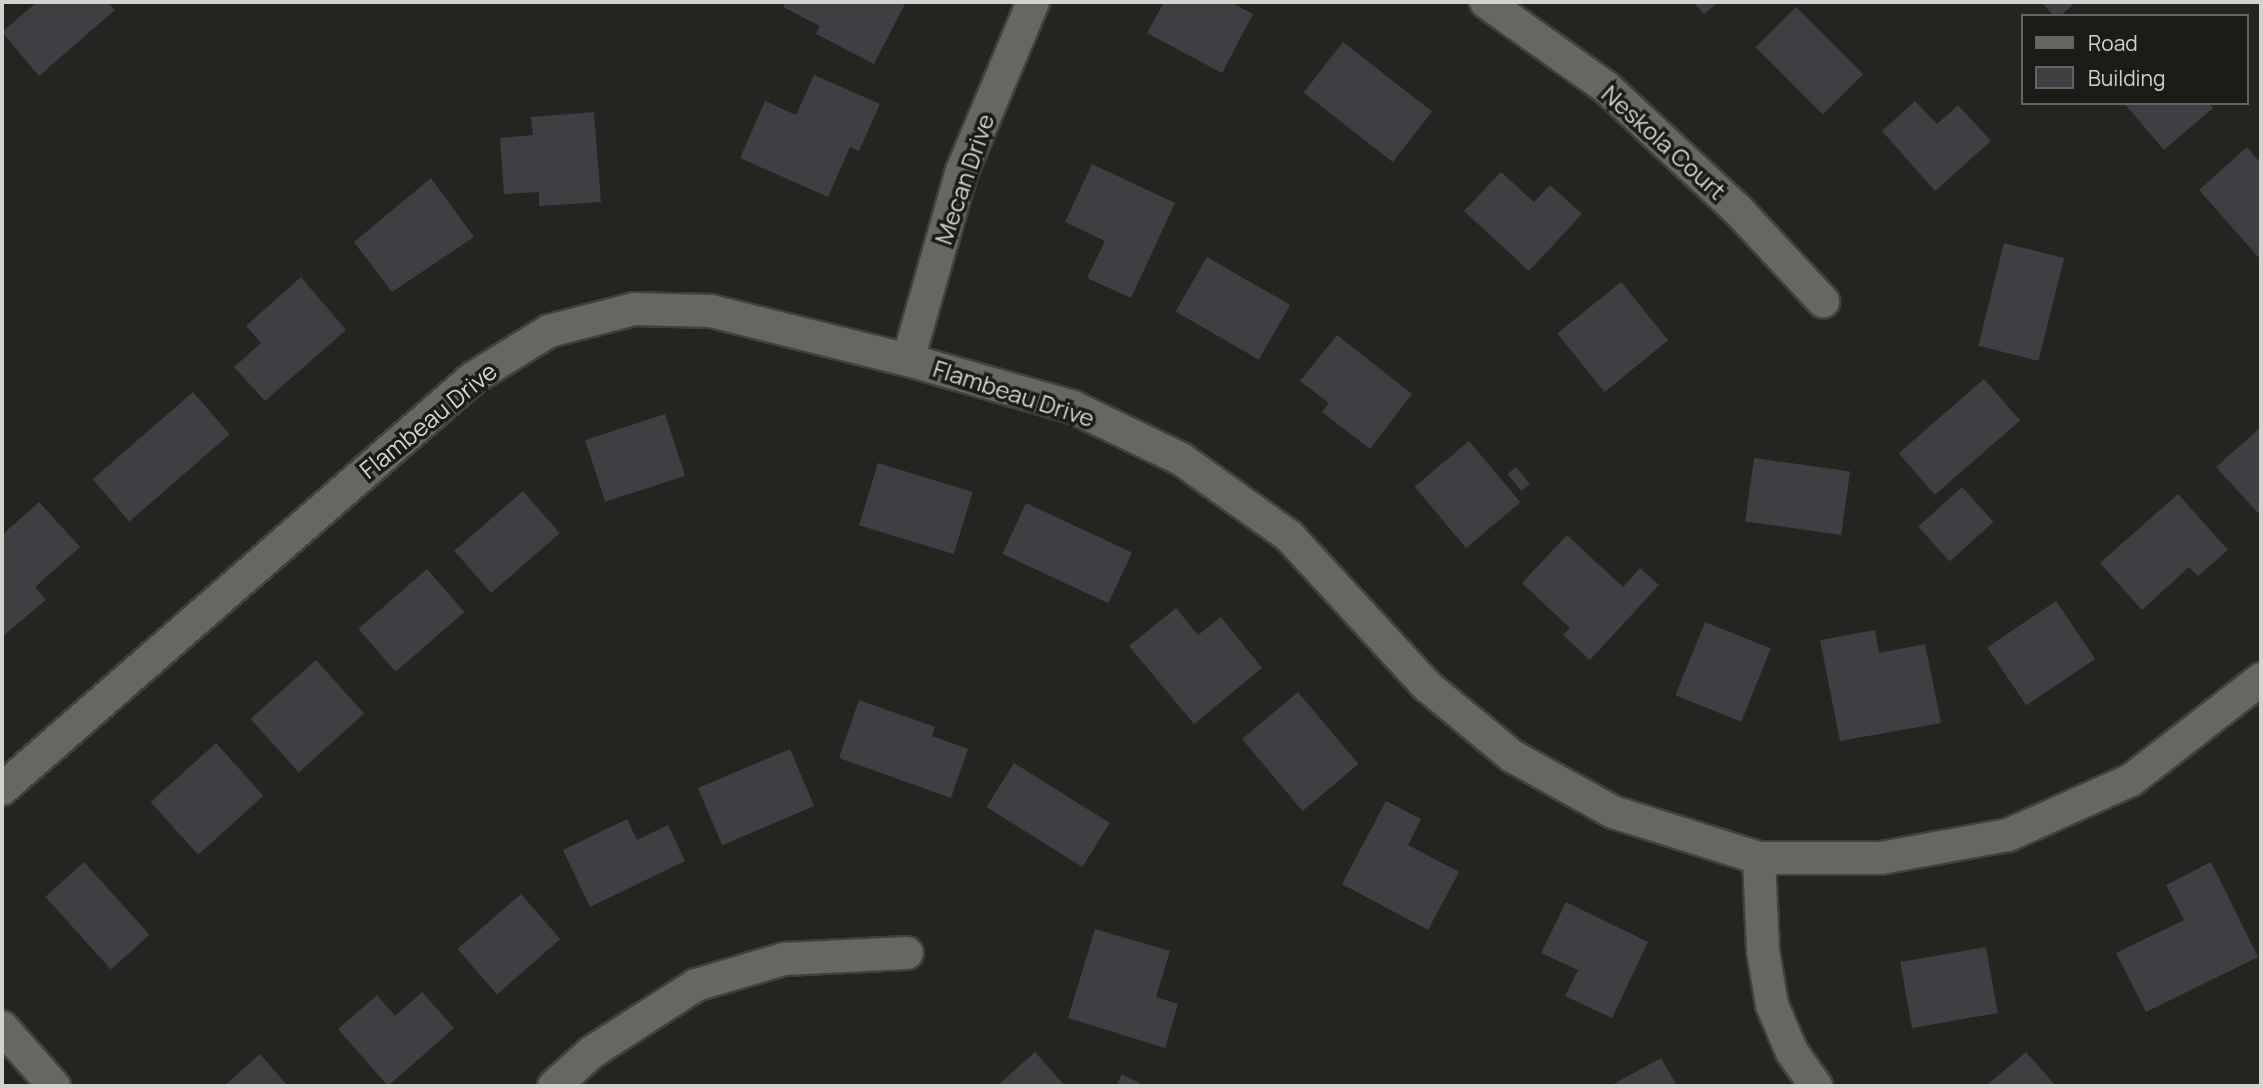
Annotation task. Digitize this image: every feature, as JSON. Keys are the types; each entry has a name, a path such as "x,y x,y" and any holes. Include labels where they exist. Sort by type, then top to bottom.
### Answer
{"street":[{"name":"Mecan Drive","path":"908,360 962,171 1033,2"},
{"name":"Neskola Court","path":"1486,2 1607,88 1738,209 1823,301"},
{"name":"Flambeau Drive","path":"2,789 473,377 549,331 634,309 711,311 908,360 1073,407 1181,459 1289,536 1427,687 1512,756 1613,813 1759,858 1881,858 2008,835 2131,780 2261,679"},
{"path":"1759,858 1763,951 1772,1005 1792,1052 1816,1086"},
{"path":"554,1086 592,1052 696,985 784,959 907,953"},
{"path":"2,1027 54,1086"}],"building":[{"path":"37,2 107,2 115,10 39,76 2,32"},
{"path":"786,2 906,2 874,64 816,34 820,26 783,7"},
{"path":"1164,2 1230,2 1253,14 1222,73 1147,33"},
{"path":"1693,2 1718,2 1704,14"},
{"path":"2041,2 2076,2 2062,14 2052,14"},
{"path":"1796,7 1863,74 1823,114 1756,47"},
{"path":"1343,42 1432,112 1393,162 1304,92"},
{"path":"814,75 880,104 859,151 850,147 828,197 740,158 765,101 796,115"},
{"path":"1915,101 1937,124 1958,105 1991,141 1935,191 1882,131"},
{"path":"2126,105 2211,105 2213,108 2164,150"},
{"path":"594,112 601,202 539,206 539,192 504,194 500,138 533,135 531,117"},
{"path":"2247,147 2261,164 2260,259 2199,190"},
{"path":"1092,164 1175,203 1131,298 1087,278 1105,241 1065,222"},
{"path":"1501,172 1534,202 1550,185 1582,214 1529,271 1464,211"},
{"path":"431,178 474,237 392,292 354,242"},
{"path":"2004,243 2064,258 2039,361 1978,346"},
{"path":"1207,257 1290,305 1259,360 1176,312"},
{"path":"301,277 346,330 265,401 234,367 261,343 246,326"},
{"path":"1621,282 1668,340 1604,392 1557,334"},
{"path":"1337,335 1412,394 1370,449 1322,412 1329,403 1300,381"},
{"path":"1984,379 2020,421 1935,495 1899,453"},
{"path":"193,392 230,434 129,522 93,479"},
{"path":"665,414 685,476 605,502 585,440"},
{"path":"2261,427 2261,510 2258,513 2216,467"},
{"path":"1469,441 1520,502 1466,548 1415,487"},
{"path":"1754,458 1850,471 1841,535 1745,521"},
{"path":"878,463 973,492 954,554 859,525"},
{"path":"1516,467 1530,484 1521,491 1507,474"},
{"path":"1962,487 1993,522 1950,561 1918,526"},
{"path":"523,491 560,533 491,593 454,551"},
{"path":"2178,494 2228,550 2198,576 2189,567 2142,610 2100,563"},
{"path":"39,502 80,547 35,587 46,600 3,636 2,535"},
{"path":"1026,503 1132,552 1108,603 1002,554"},
{"path":"1567,535 1623,587 1640,568 1659,585 1590,660 1563,635 1570,628 1522,583"},
{"path":"427,569 464,612 396,672 358,629"},
{"path":"2056,601 2095,659 2026,705 1987,647"},
{"path":"1176,608 1198,635 1221,617 1262,668 1194,724 1129,646"},
{"path":"1705,622 1771,649 1741,722 1675,695"},
{"path":"1875,630 1879,653 1925,644 1941,723 1840,741 1820,640"},
{"path":"316,660 364,714 299,772 251,719"},
{"path":"1298,692 1358,764 1303,811 1242,739"},
{"path":"859,700 935,727 932,736 968,749 951,798 839,758"},
{"path":"216,743 264,796 198,855 151,802"},
{"path":"790,749 814,806 722,845 698,788"},
{"path":"1014,763 1110,823 1082,867 986,807"},
{"path":"1386,801 1421,819 1408,845 1459,872 1428,930 1342,884"},
{"path":"627,819 637,840 668,825 685,861 590,907 563,850"},
{"path":"84,862 150,935 111,970 45,897"},
{"path":"2211,862 2258,957 2146,1012 2116,953 2184,920 2166,885"},
{"path":"521,894 560,939 497,994 458,949"},
{"path":"1566,902 1648,942 1612,1018 1565,996 1578,970 1541,953"},
{"path":"1095,929 1170,951 1156,997 1178,1004 1165,1048 1068,1018"},
{"path":"1986,947 1998,1013 1912,1028 1900,962"},
{"path":"422,992 454,1028 388,1086 338,1029 377,995 395,1016"},
{"path":"1035,1052 1065,1086 997,1086"},
{"path":"2026,1052 2056,1086 1986,1086"},
{"path":"260,1054 288,1086 224,1086"},
{"path":"1661,1058 1677,1086 1610,1086"},
{"path":"1122,1074 1145,1086 1116,1086"}]}
